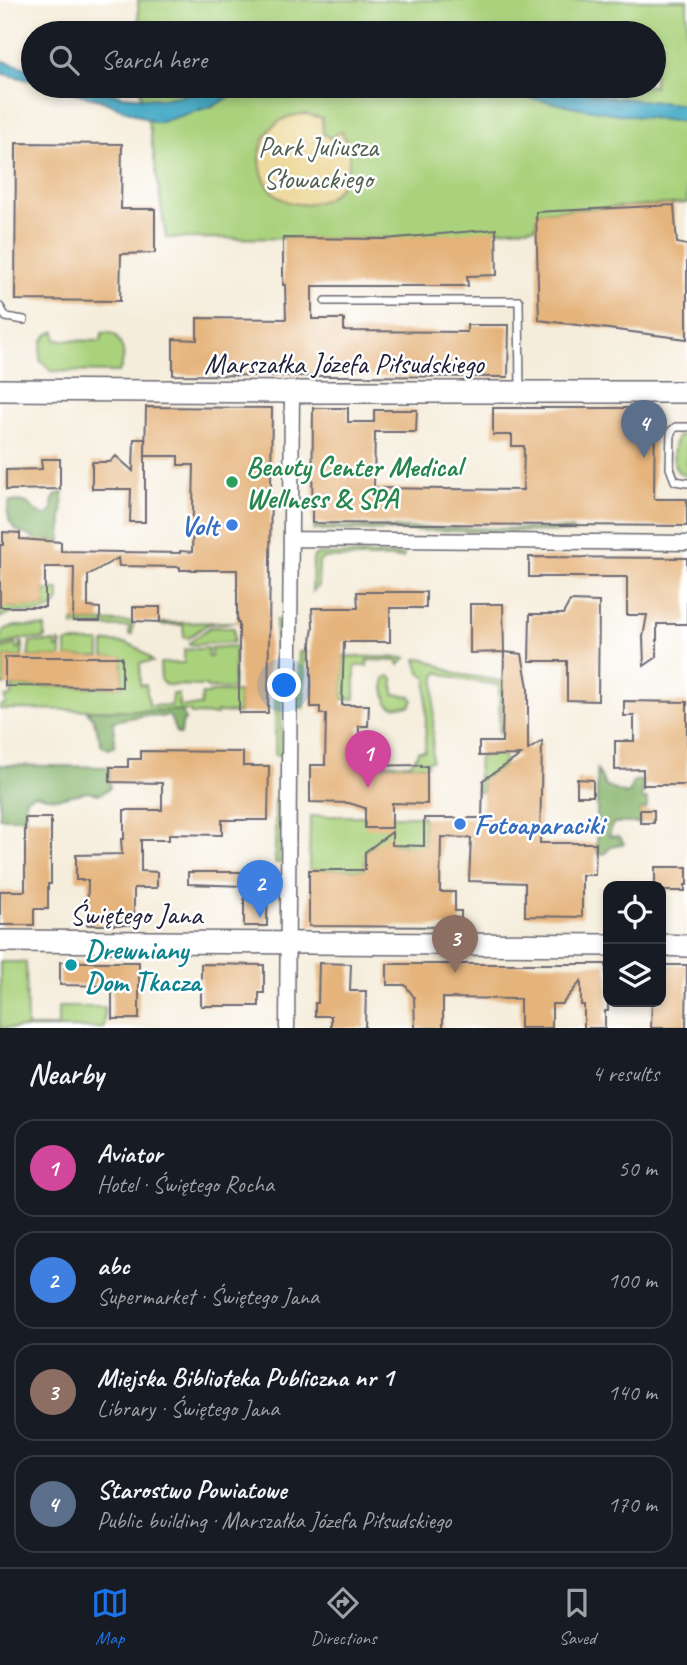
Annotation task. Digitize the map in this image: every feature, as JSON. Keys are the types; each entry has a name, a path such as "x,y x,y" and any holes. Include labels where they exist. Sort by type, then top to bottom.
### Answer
{"street":[{"name":"Marszałka Józefa Piłsudskiego","path":"0,390 687,392"},
{"path":"287,1028 292,392"},
{"path":"291,539 687,543"},
{"name":"Świętego Jana","path":"0,941 603,944"},
{"path":"666,945 687,946"}],"lane":[{"path":"325,301 519,300 520,391"},
{"path":"0,307 6,317 24,320"},
{"path":"687,427 676,427 671,431 670,468 675,481 687,483"}],"green space":[{"name":"Park Juliusza Słowackiego","path":"138,0 687,0 687,203 537,212 536,227 395,239 166,238 150,130 142,98 666,98 666,21 139,21"},
{"path":"55,331 56,340 101,341 102,333 115,335 123,353 119,372 51,371 40,360 41,350 44,339"},
{"path":"687,433 687,476 678,471 673,454 677,437"},
{"path":"63,492 61,542 48,540 41,545 12,525 8,512 10,501 27,503 45,516 52,511 52,502 56,495"},
{"path":"314,527 573,529 573,532 314,530"},
{"path":"318,554 404,555 403,558 324,558 319,562 318,586 312,592 313,561"},
{"path":"45,590 59,590 59,601 53,608 38,613 7,614 0,618 0,607 45,607"},
{"path":"276,620 282,620 281,755 275,755"},
{"path":"73,621 130,622 133,623 132,635 129,635 129,627 73,626"},
{"path":"237,622 208,624 188,638 184,638 183,625 160,623"},
{"path":"16,626 45,627 45,639 22,639 0,646 5,629"},
{"path":"210,627 234,628 234,642 189,645"},
{"path":"22,642 22,657 5,657 5,685 0,685 0,649 16,644 18,649"},
{"path":"30,642 56,642 56,648 59,648 59,642 61,657 28,657"},
{"path":"68,642 99,642 100,657 66,657"},
{"path":"106,642 132,645 153,662 140,663 140,685 146,685 149,705 171,706 172,694 179,694 179,706 201,706 202,694 239,692 239,713 217,712 217,715 191,714 190,711 0,709 0,705 5,705 5,697 12,696 12,686 122,687 122,658 104,657"},
{"path":"235,646 233,689 166,685 161,681 160,663 184,663 184,650 208,648 208,657 211,657 211,648"},
{"path":"299,652 305,652 304,708 298,708"},
{"path":"343,656 406,658 399,665 397,661 368,660 367,666 355,666 355,699 342,699"},
{"path":"416,659 426,659 457,674 503,681 502,733 499,733 499,685 458,679 438,672 435,677 432,761 421,767 376,765 375,768 369,768 371,763 409,764 418,751 425,751 427,678 420,673"},
{"path":"389,676 393,678 394,694 410,696 413,700 410,706 393,707 387,703 384,679"},
{"path":"86,710 182,711 185,720 181,734 177,734 170,717 166,715 147,715 113,721 115,746 109,749 102,746 93,718"},
{"path":"504,754 504,766 483,780 482,792 477,792 479,756"},
{"path":"0,765 110,767 110,788 100,794 88,792 59,798 35,794 26,798 25,818 0,818"},
{"path":"597,770 605,786 626,794 630,792 633,782 643,782 642,799 647,799 647,808 640,810 640,823 613,823 609,836 620,837 624,844 611,847 604,854 599,854 597,850"},
{"path":"280,797 280,863 275,863 275,798"},
{"path":"310,816 422,816 424,850 407,845 374,845 365,852 365,870 309,870"},
{"path":"0,962 26,962 27,1027 58,1027 58,1007 105,1007 104,1028 0,1028"}],"sand":[{"path":"306,114 322,118 323,134 330,138 341,131 347,143 349,163 343,182 330,196 313,203 292,203 276,195 265,181 260,164 262,146 269,131 284,119"}],"water":[{"path":"0,60 21,66 21,78 0,73"},
{"path":"93,98 228,98 215,105 161,122 154,122"},
{"path":"530,98 619,98 687,105 687,122 634,116"}],"building":[{"path":"16,143 122,144 121,209 155,209 155,253 121,254 120,301 15,300"},
{"path":"674,205 677,243 687,245 687,339 539,320 536,212"},
{"path":"496,229 497,275 467,276 468,286 312,286 312,319 344,319 344,331 467,332 467,325 509,325 508,377 173,375 173,339 197,340 197,318 286,319 283,238 385,239"},
{"path":"146,407 272,408 268,713 239,713 237,570 119,566 118,558 88,575 88,607 100,608 100,621 73,621 74,567 45,567 45,607 0,607 0,545 3,545 3,532 20,533 20,539 61,542 61,551 192,552 194,465 178,465 178,456 145,456 145,522 130,522 131,489 92,489 92,462 110,462 116,456 133,471 134,439 145,439 145,455"},
{"path":"313,408 348,408 348,422 374,422 374,410 417,410 416,432 375,432 374,488 523,490 524,446 512,446 512,435 493,435 493,408 655,408 654,499 687,499 687,526 312,523"},
{"path":"41,459 60,459 60,489 6,490 6,470 42,469"},
{"path":"529,557 687,558 687,624 657,624 657,657 644,666 643,637 647,615 627,615 627,577 529,577"},
{"path":"357,592 426,592 426,608 390,608 390,642 344,642 342,705 369,705 368,726 359,726 358,766 427,766 427,804 392,803 392,828 365,828 365,808 349,803 310,802 310,765 325,765 326,714 320,714 320,707 311,707 312,608 358,608"},
{"path":"570,601 599,602 598,701 567,700 567,661 529,661 530,614 563,614"},
{"path":"470,604 503,604 504,652 470,653"},
{"path":"133,607 160,607 160,622 133,621"},
{"path":"504,652 522,654 528,687 528,750 542,741 540,843 596,843 595,875 582,875 582,917 525,916 525,883 469,881 471,838 441,837 440,892 455,892 455,911 461,911 461,927 309,926 309,870 365,870 365,852 392,832 392,845 424,846 424,818 482,818 483,780 521,755 479,756 479,742 502,742"},
{"path":"5,657 122,657 122,687 5,686"},
{"path":"624,701 687,702 687,785 643,785 643,769 615,770 615,741 634,741 634,716 624,716"},
{"path":"141,751 243,752 243,766 269,766 268,820 222,820 222,835 169,834 169,840 141,840 141,871 157,872 157,888 134,888 134,925 87,925 88,880 76,880 76,855 122,854 124,810 162,810 162,783 110,782 110,767 128,767 128,759 141,759"},
{"path":"577,779 593,780 593,796 577,796"},
{"path":"640,810 654,810 654,823 640,823"},
{"path":"25,818 51,818 51,884 48,884 48,909 34,909 34,925 0,925 0,891 25,891"},
{"path":"655,867 687,867 685,891 666,891 666,881 655,881"},
{"path":"188,872 268,872 267,926 244,926 244,886 188,884"},
{"path":"60,962 139,962 139,1019 112,1019 112,986 60,985"},
{"path":"319,963 351,964 350,991 366,991 365,1028 331,1028 331,1016 315,1016"},
{"path":"201,964 264,965 264,993 259,993 259,1006 201,1006"},
{"path":"387,964 603,964 603,1007 608,1007 608,1011 605,1011 605,1028 584,1028 581,981 562,1004 552,1004 552,1028 520,1028 520,999 443,998 443,1028 415,1028 414,997 405,985 387,985"},
{"path":"666,965 687,965 686,1028 651,1028 652,1007 666,1007"}],"place":[{"name":"Starostwo Powiatowe","path":"644,458"},
{"name":"Beauty Center Medical Wellness & SPA","path":"232,482"},
{"name":"Volt","path":"232,525"},
{"name":"Aviator","path":"368,788"},
{"name":"Fotoaparaciki","path":"460,824"},
{"name":"abc","path":"260,918"},
{"name":"Drewniany Dom Tkacza","path":"71,965"},
{"name":"Miejska Biblioteka Publiczna nr 1","path":"455,973"}]}
